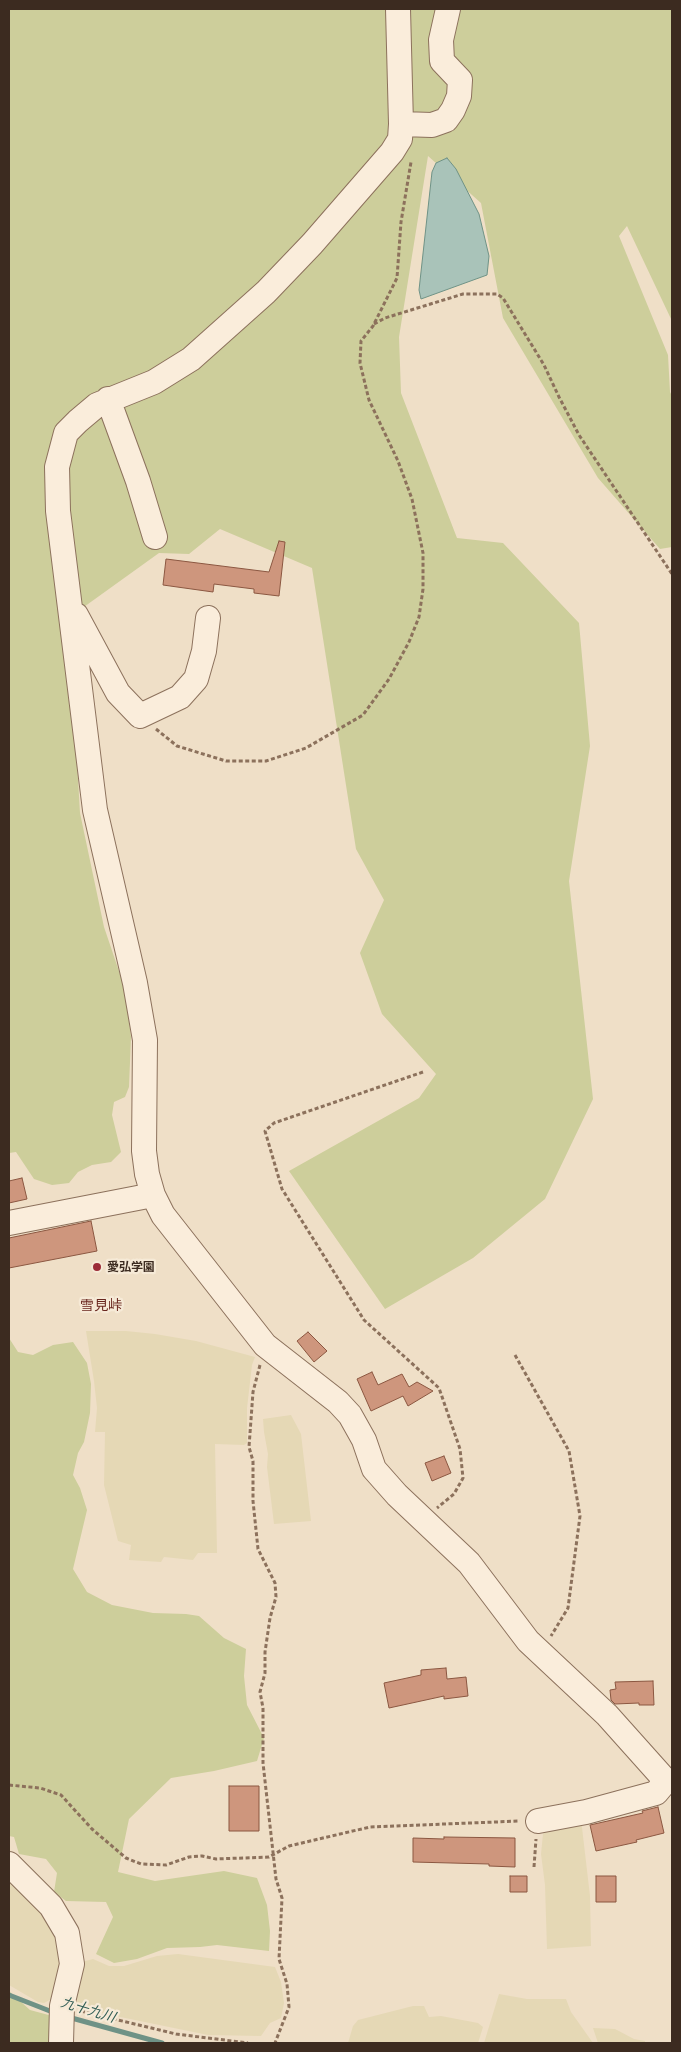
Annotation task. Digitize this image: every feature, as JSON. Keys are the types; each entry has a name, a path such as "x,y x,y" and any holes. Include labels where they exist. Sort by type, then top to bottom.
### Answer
{"street":[{"path":"398,9 401,124 400,139 392,152 324,230 266,292 192,359 154,382 97,405 66,433 57,467 58,511 95,810 135,983 145,1040 144,1151 147,1174 153,1195 163,1215 269,1349 338,1402 350,1415 364,1440 374,1469 397,1495 469,1563 528,1641 607,1715 669,1781 656,1793 586,1812 538,1821"},
{"path":"401,124 432,125 446,120 459,96 460,80 442,61 440,40 448,9"},
{"path":"108,399 138,481 155,537"},
{"path":"69,600 118,693 140,716 180,697 196,679 204,651 208,618"},
{"path":"9,1223 153,1195"},
{"path":"9,1864 51,1906 67,1933 72,1964 62,2018"}],"path":[{"path":"140,716 178,746 226,762 266,762 306,748 363,714 389,679 409,642 419,616 423,589 423,553 412,499 398,461 369,400 360,363 361,341 373,326 397,278 402,222 412,156"},
{"path":"373,326 385,318 463,294 497,294 503,298 544,365 558,397 579,435 672,574"},
{"path":"423,1072 274,1123 265,1131 282,1189 364,1320 439,1388 460,1449 464,1478 454,1494 424,1520"},
{"path":"269,1349 260,1366 254,1392 249,1447 254,1461 253,1501 258,1549 275,1583 276,1590 265,1652 265,1673 260,1692 263,1708 263,1763 275,1854 276,1879 282,1898 279,1958 287,1984 289,2006 275,2043"},
{"path":"515,1355 569,1451 580,1516 568,1608 540,1652"},
{"path":"9,1784 40,1788 61,1795 92,1829 126,1858 141,1864 166,1865 189,1856 216,1859 269,1857 289,1846 370,1827 538,1821 534,1867"},
{"path":"62,2018 80,2010 176,2034 248,2043"}],"shaded area":[{"path":"447,158 456,169 479,214 489,256 487,275 421,299 419,290 432,172 436,163"},
{"path":"86,1331 126,1331 155,1334 196,1341 255,1357 252,1365 247,1408 247,1443 244,1445 215,1444 217,1553 198,1553 193,1560 164,1557 161,1562 129,1560 131,1545 118,1541 104,1485 105,1432 95,1432 97,1408"},
{"path":"291,1415 301,1434 311,1521 274,1524 263,1419"},
{"path":"581,1819 590,1896 591,1946 547,1949 545,1885 541,1854 543,1834 548,1826"},
{"path":"9,1872 40,1906 64,1946 59,1995 44,2003 38,2002 9,1985"},
{"path":"178,1954 275,1967 281,1982 284,2003 281,2018 270,2023 261,2036 208,2035 96,2012 73,2001 82,1962 93,1959 109,1966 124,1966 157,1956"},
{"path":"499,1994 527,1999 566,1999 571,2012 593,2043 484,2043"},
{"path":"413,2006 424,2006 429,2017 441,2016 478,2023 483,2027 478,2043 348,2043 353,2026 358,2020"},
{"path":"593,2028 615,2029 634,2039 645,2041 645,2043 598,2043"}],"green space":[{"path":"9,9 672,9 672,321 627,226 619,236 668,355 670,392 672,396 672,547 660,549 598,478 503,318 481,203 428,156 399,337 401,393 457,538 503,543 579,623 590,746 569,881 593,1099 545,1199 473,1258 385,1309 289,1171 419,1098 436,1074 382,1014 360,953 384,900 356,849 312,568 220,529 189,554 159,553 63,622 75,728 80,813 104,927 125,989 131,1037 129,1087 125,1097 114,1102 112,1115 121,1152 111,1162 92,1165 78,1172 69,1183 52,1185 34,1179 16,1152 9,1153"},
{"path":"9,1338 18,1352 33,1355 53,1345 73,1342 87,1363 91,1384 90,1413 84,1442 78,1453 73,1475 80,1488 87,1510 73,1569 87,1592 112,1605 153,1613 199,1616 224,1638 246,1649 244,1676 247,1705 264,1738 257,1761 171,1778 129,1819 118,1872 155,1881 224,1871 257,1878 267,1905 270,1931 269,1951 217,1945 167,1948 137,1959 114,1963 96,1954 113,1917 106,1902 66,1901 54,1892 57,1873 46,1859 19,1854 14,1837 9,1836"},
{"path":"9,1991 30,2010 56,2017 54,2043 9,2043"}],"building":[{"path":"279,541 285,542 279,596 254,593 254,589 214,584 213,592 163,585 166,559 269,572"},
{"path":"22,1178 27,1199 9,1203 9,1181"},
{"path":"91,1221 97,1251 9,1268 9,1238"},
{"path":"308,1332 327,1351 314,1362 297,1341"},
{"path":"372,1372 378,1385 402,1374 409,1387 417,1382 433,1391 408,1406 403,1396 371,1411 357,1379"},
{"path":"444,1456 451,1473 432,1481 425,1463"},
{"path":"446,1668 447,1679 466,1677 468,1696 444,1699 444,1696 389,1708 384,1683 421,1675 421,1670"},
{"path":"653,1681 654,1705 639,1705 639,1703 615,1704 611,1700 610,1690 616,1689 615,1682"},
{"path":"229,1786 259,1786 259,1831 229,1831"},
{"path":"658,1807 664,1833 636,1840 637,1842 596,1851 590,1825 643,1813 642,1811"},
{"path":"444,1837 515,1838 515,1867 489,1866 489,1864 413,1862 413,1838 444,1839"},
{"path":"510,1876 527,1876 527,1892 510,1892"},
{"path":"596,1876 616,1876 616,1902 596,1902"}],"waterway":[{"name":"九十九川","path":"9,1995 55,2013"},
{"name":"九十九川","path":"68,2017 162,2043"}],"place":[{"name":"愛弘学園","path":"97,1267"}],"district":[{"name":"雪見峠","path":"101,1306"}]}
